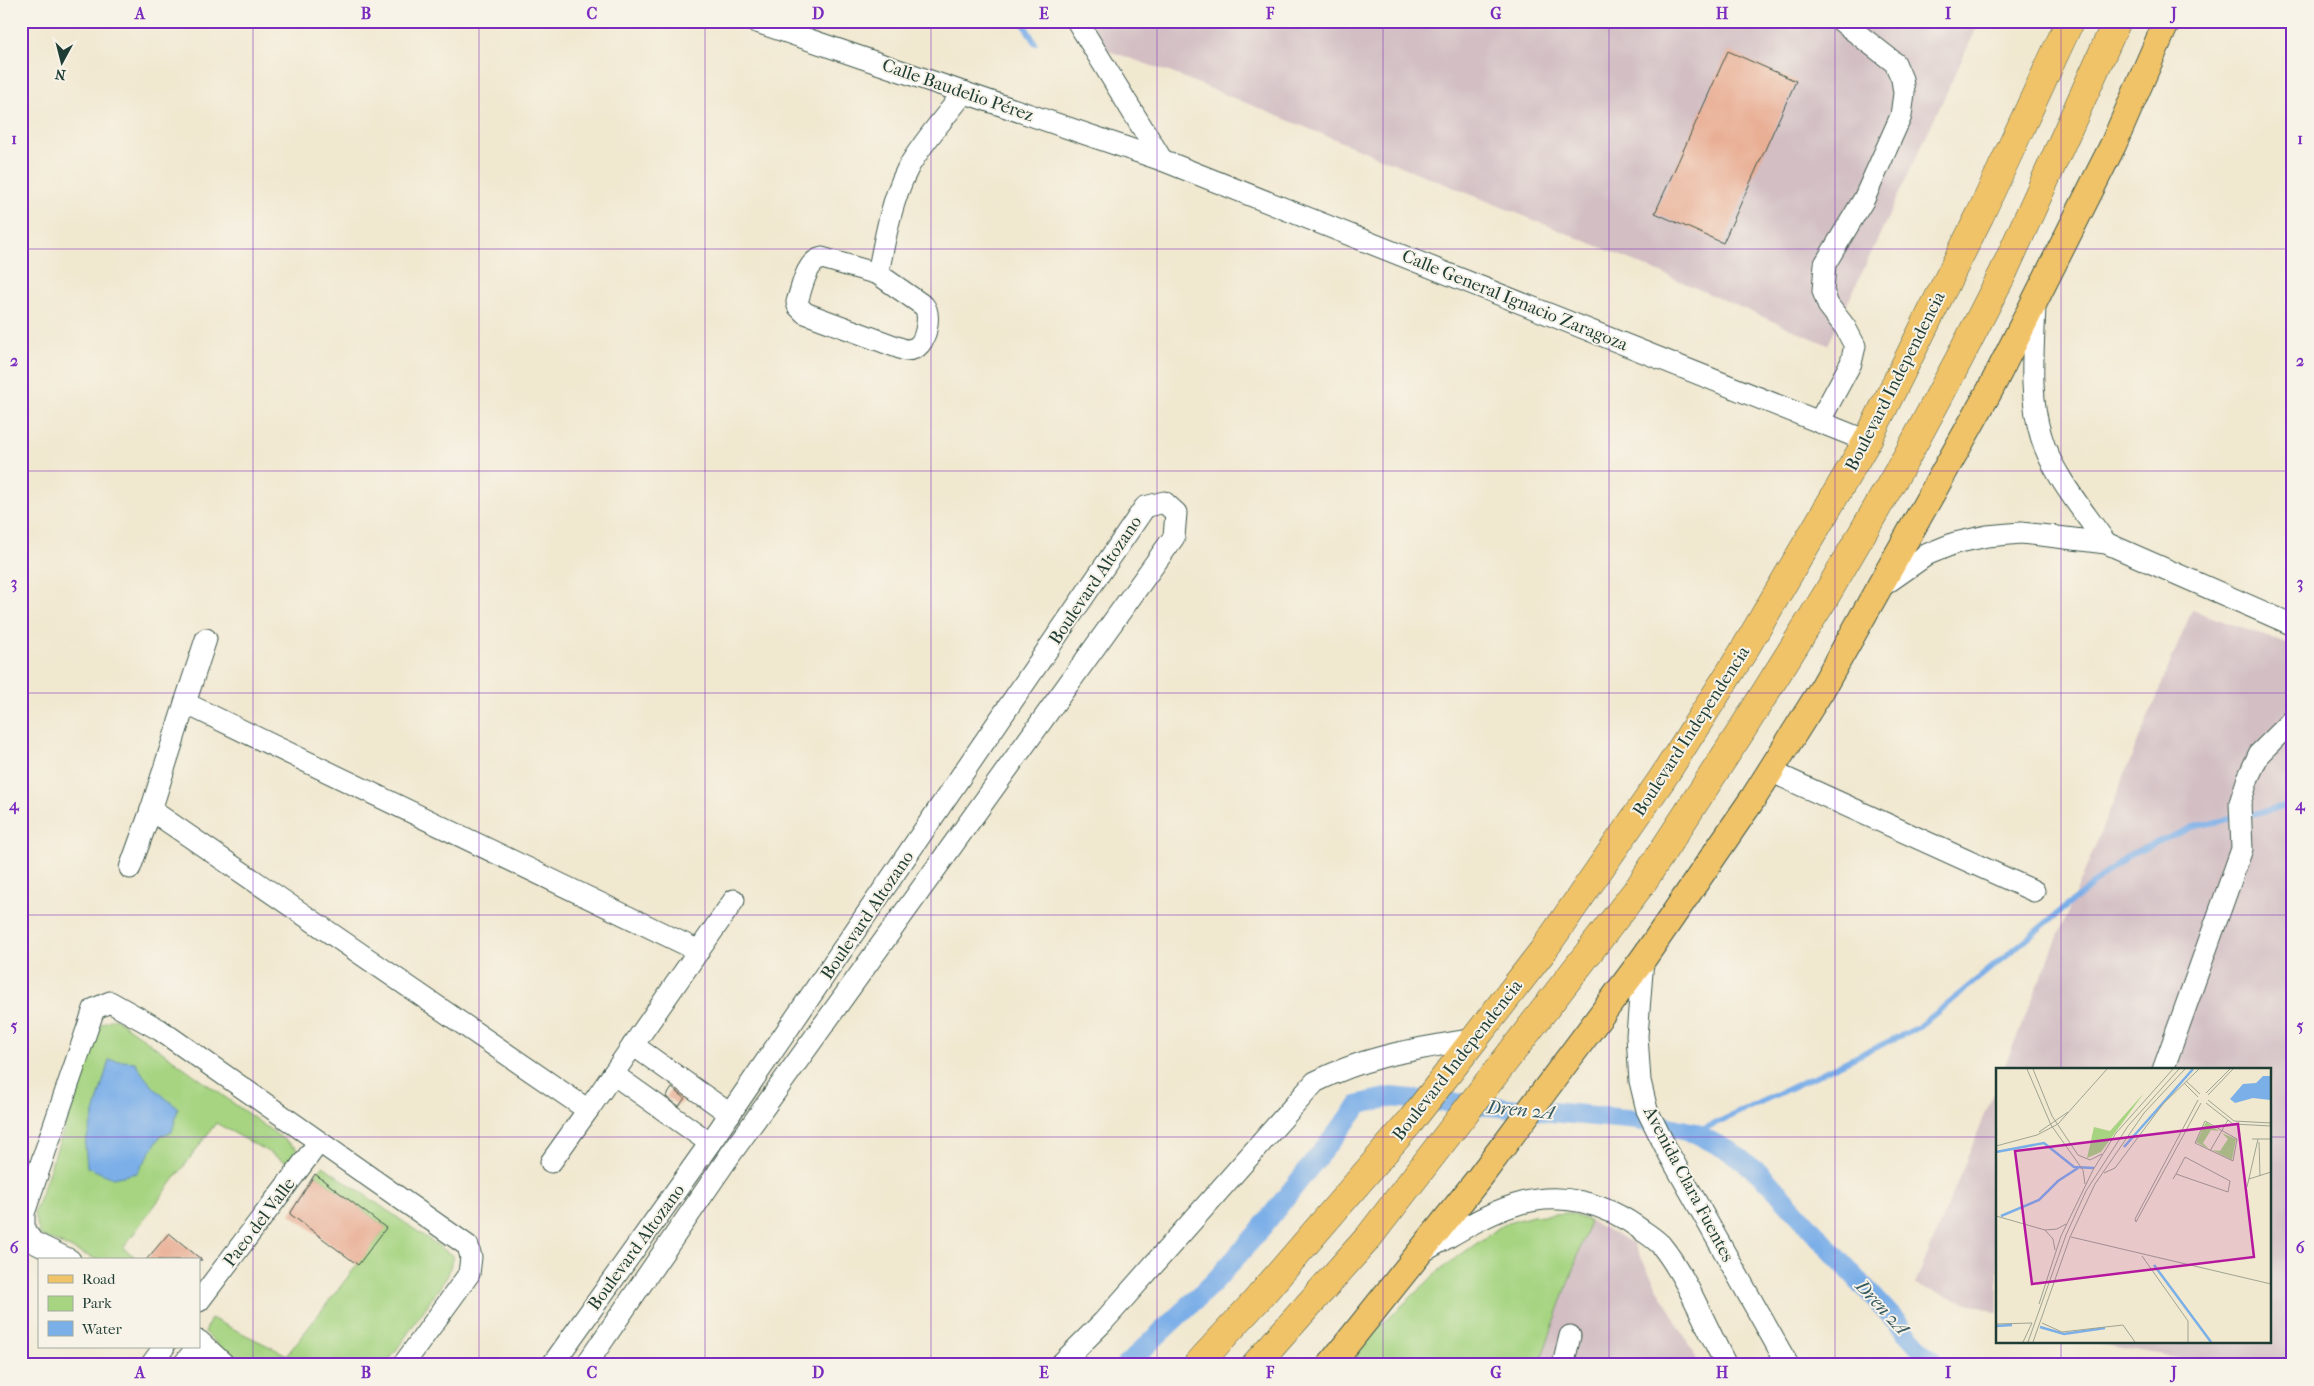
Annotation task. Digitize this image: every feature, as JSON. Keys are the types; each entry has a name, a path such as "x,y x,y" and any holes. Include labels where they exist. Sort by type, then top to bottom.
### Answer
{"highway":[{"name":"Boulevard Independencia","path":"1197,1365 1256,1301 1410,1122 1542,952 1662,779 1743,652 1867,441 1980,215 2070,21"},
{"path":"1256,1365 1368,1238 1640,886 1825,597 1906,458 2002,273 2117,21"}],"main road":[{"path":"1330,1365 1517,1129 1643,959 1711,861 1822,689 1990,390 2113,146 2167,21"}],"street":[{"name":"Calle Baudelio Pérez","path":"754,21 1162,160"},
{"path":"1077,21 1162,160"},
{"path":"1819,422 1851,363 1855,346 1826,298 1822,280 1825,264 1864,199 1901,116 1904,92 1902,79 1895,63 1841,21"},
{"path":"878,274 888,226 899,189 908,168 964,92"},
{"name":"Calle General Ignacio Zaragoza","path":"1162,160 1867,441"},
{"path":"822,258 878,274 924,306 928,312 929,318 921,344 915,348 905,350 805,313 798,306 797,302 811,265 817,259 822,258"},
{"path":"2035,301 2034,396 2041,436 2056,468 2106,544"},
{"name":"Boulevard Altozano","path":"552,1365 710,1143 1145,507 1164,502 1176,513 1174,537 730,1155 586,1365"},
{"path":"1879,589 1928,554 1955,543 1987,536 2021,533 2106,544 2293,624"},
{"path":"130,868 151,810 206,639"},
{"path":"185,703 699,951"},
{"path":"2165,1068 2242,849 2240,803 2259,754 2293,720"},
{"path":"1770,771 2034,891"},
{"path":"151,810 588,1110"},
{"path":"551,1162 734,900"},
{"name":"Avenida Clara Fuentes","path":"1643,959 1637,1036 1640,1080 1647,1110 1668,1152 1788,1365"},
{"path":"66,1258 33,1242 24,1230 24,1213 94,1009 110,1002 160,1030 468,1246 471,1257 469,1274 403,1365"},
{"path":"1060,1365 1103,1322 1315,1082 1344,1068 1390,1053 1474,1039"},
{"path":"633,1045 730,1114"},
{"path":"612,1074 710,1143"},
{"name":"Paeo del Valle","path":"200,1300 318,1142"},
{"path":"1419,1253 1514,1205 1538,1199 1558,1198 1590,1202 1615,1212 1660,1244 1676,1269 1726,1365"},
{"path":"1562,1365 1570,1336"},
{"path":"200,1345 225,1365"},
{"path":"151,1365 163,1348"},
{"path":"183,1365 196,1348"}],"shaded area":[{"path":"1090,21 1980,21 1828,345 1610,251 1172,73 1106,50"},
{"path":"2192,610 2293,646 2293,1365 2224,1365 2097,1344 2272,1344 2272,1068 2004,1068"},
{"path":"1996,1088 1996,1312 1915,1285"},
{"path":"1590,1221 1633,1243 1700,1365 1539,1365"}],"green space":[{"path":"115,1018 297,1149 290,1164 216,1123 123,1248 136,1258 93,1258 40,1235 34,1214 101,1024"},
{"path":"323,1166 453,1256 448,1275 386,1365 238,1365 205,1332 211,1318 287,1355 386,1228 315,1174"},
{"path":"1567,1213 1590,1221 1539,1365 1344,1365 1375,1331 1442,1268 1504,1224 1533,1216"}],"water":[{"path":"109,1060 135,1062 154,1087 178,1108 172,1132 161,1135 137,1173 113,1178 87,1167 85,1145"}],"building":[{"path":"1728,51 1796,81 1723,243 1655,213"},
{"path":"672,1088 685,1098 679,1106 666,1097"},
{"path":"315,1174 386,1228 358,1265 290,1214"},
{"path":"169,1233 200,1258 148,1258"}],"waterway":[{"path":"1022,21 1035,43"},
{"path":"1695,1133 1919,1027 2130,854 2193,827 2293,805"},
{"name":"Dren 2A","path":"1126,1365 1214,1282 1255,1236 1360,1104 1391,1097 1637,1120 1695,1133 1731,1152 1762,1175 1936,1365"}]}
